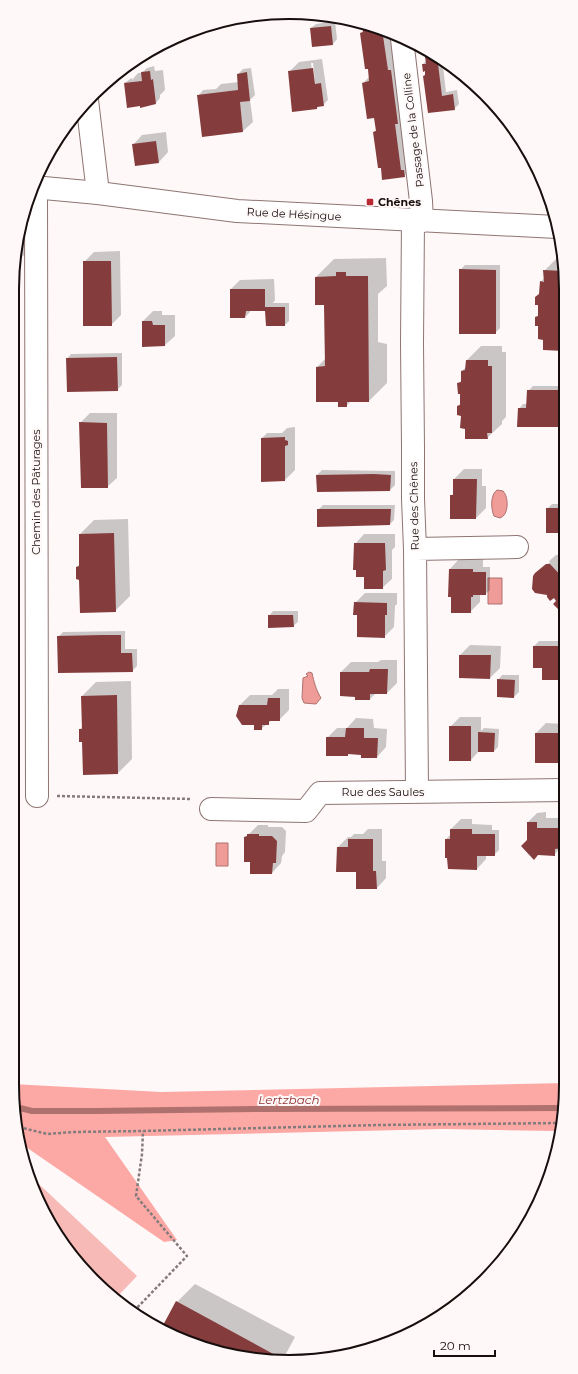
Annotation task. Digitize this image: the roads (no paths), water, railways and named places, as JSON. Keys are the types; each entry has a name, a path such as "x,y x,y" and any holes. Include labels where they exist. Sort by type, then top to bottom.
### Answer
{"street":[{"name":"Passage de la Colline","path":"403,45 421,201 418,220"},
{"path":"88,109 98,193"},
{"name":"Rue de Hésingue","path":"39,188 98,193 237,211 552,227"},
{"name":"Chemin des Pâturages","path":"34,200 37,796"},
{"name":"Rue des Chênes","path":"417,792 415,549 412,499 412,344 418,220"},
{"path":"415,549 517,548"},
{"name":"Rue des Saules","path":"211,809 306,811 320,793 559,790"}],"waterway":[{"name":"Lertzbach","path":"20,1108 32,1111 96,1111 558,1108"}],"place":[{"name":"Chênes","path":"370,202"}]}
